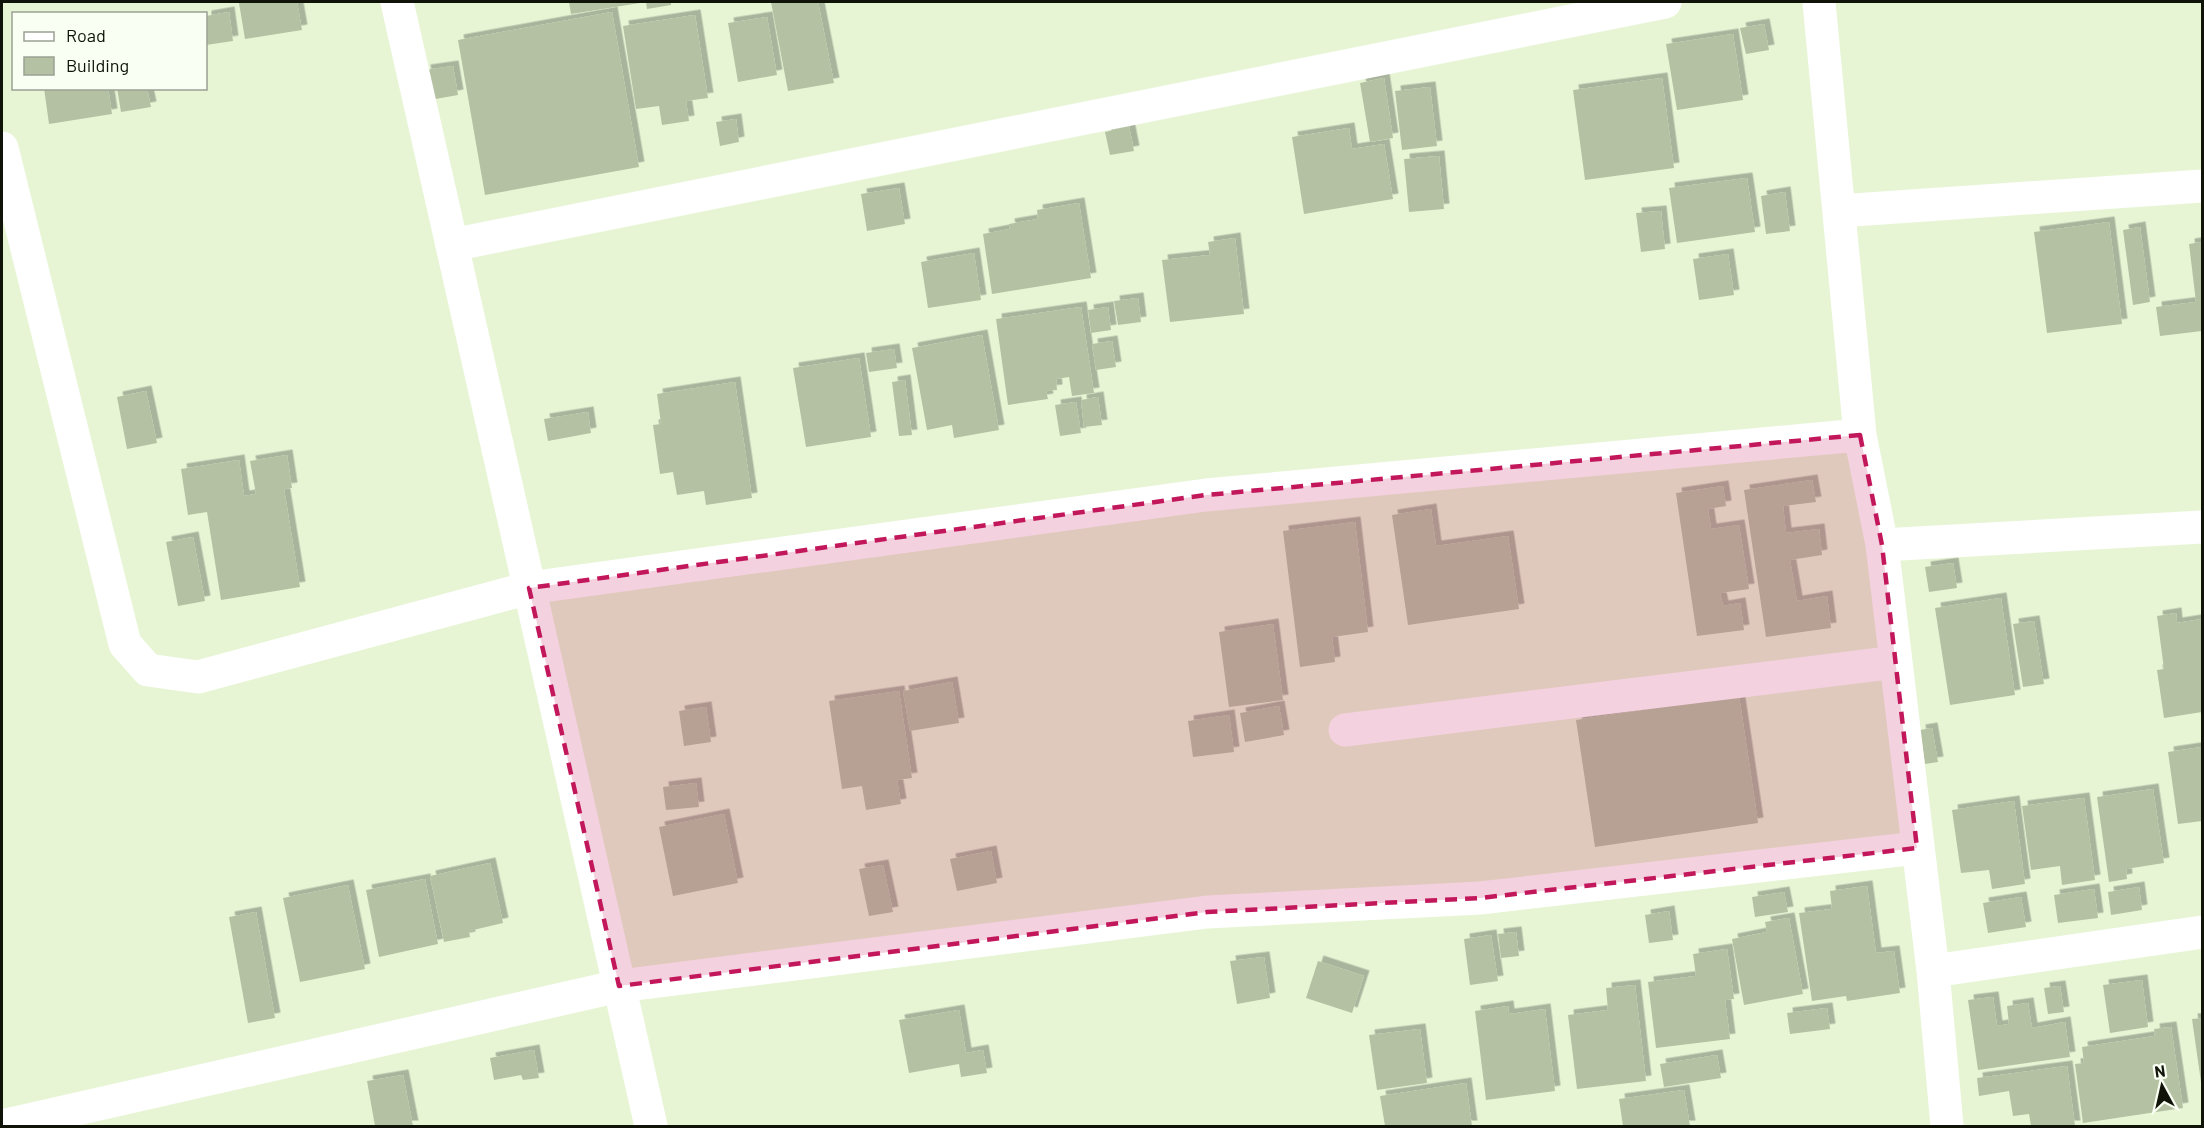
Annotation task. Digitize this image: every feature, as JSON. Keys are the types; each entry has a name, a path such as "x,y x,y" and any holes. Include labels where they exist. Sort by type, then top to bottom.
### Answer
{"street":[{"path":"398,2 651,1126"},
{"path":"452,245 1665,2"},
{"path":"1819,2 1860,435 1882,544 1917,848 1934,971 1947,1126"},
{"path":"2,148 125,644 148,670 198,677 529,588 1206,495 1860,435"},
{"path":"1839,211 2202,186"},
{"path":"1882,544 2202,527"},
{"path":"1345,730 1896,663"},
{"path":"2,1126 619,986 1207,912 1480,898 1917,848"},
{"path":"1934,971 2202,932"}],"highlighted area":[{"path":"1860,435 1882,545 1917,848 1480,898 1207,912 619,986 529,588 1206,495"}],"building":[{"path":"297,2 302,30 245,39 239,3"},
{"path":"569,2 640,2 640,3 571,14"},
{"path":"646,2 671,2 671,5 647,9"},
{"path":"771,2 818,2 834,83 788,91"},
{"path":"229,12 233,41 207,45 207,16"},
{"path":"612,12 639,167 485,195 458,40"},
{"path":"695,15 708,98 686,101 689,121 662,125 659,106 636,109 623,26"},
{"path":"767,17 777,75 738,82 728,23"},
{"path":"1764,24 1769,50 1746,54 1740,28"},
{"path":"1733,34 1743,100 1677,110 1666,44"},
{"path":"453,66 458,95 430,100 425,70"},
{"path":"1384,78 1393,138 1370,142 1360,83"},
{"path":"1662,78 1674,168 1585,180 1573,90"},
{"path":"1430,87 1437,146 1402,150 1395,91"},
{"path":"44,90 108,90 112,114 49,124"},
{"path":"117,90 147,90 151,107 121,112"},
{"path":"736,119 739,142 720,146 716,122"},
{"path":"1129,126 1134,151 1110,155 1105,132"},
{"path":"1349,128 1352,149 1384,144 1393,199 1304,214 1292,137"},
{"path":"1439,156 1444,209 1409,212 1404,159"},
{"path":"1747,178 1755,232 1677,243 1669,188"},
{"path":"899,188 905,224 867,231 861,194"},
{"path":"1785,192 1790,231 1766,234 1761,196"},
{"path":"1079,203 1091,278 992,294 983,234 1010,229 1009,224 1038,219 1037,210"},
{"path":"1661,211 1665,249 1641,252 1636,213"},
{"path":"2109,222 2122,324 2047,333 2034,232"},
{"path":"2140,227 2150,302 2133,305 2123,230"},
{"path":"1235,238 1244,314 1170,322 1162,260 1210,255 1208,242"},
{"path":"2202,242 2202,331 2160,336 2156,307 2196,302 2189,244"},
{"path":"974,253 981,300 928,308 921,262"},
{"path":"1728,254 1734,295 1699,300 1693,259"},
{"path":"1138,298 1141,322 1118,325 1114,301"},
{"path":"1081,307 1094,393 1072,396 1069,377 1056,379 1057,390 1046,391 1048,399 1008,405 996,319"},
{"path":"1108,307 1111,330 1091,333 1088,310"},
{"path":"982,335 999,430 954,438 952,425 927,430 912,348"},
{"path":"1112,341 1116,367 1096,370 1092,344"},
{"path":"894,349 897,368 869,372 866,353"},
{"path":"859,358 871,437 806,447 793,368"},
{"path":"905,380 912,435 899,436 892,382"},
{"path":"735,382 752,498 706,505 704,491 677,495 673,472 660,474 653,425 661,424 657,394"},
{"path":"146,391 157,443 127,449 117,397"},
{"path":"1098,397 1102,425 1084,427 1081,400"},
{"path":"1076,402 1081,433 1060,436 1055,405"},
{"path":"588,412 591,433 548,441 544,419"},
{"path":"287,455 292,488 284,489 300,587 221,600 207,512 188,515 181,469 239,460 244,496 256,494 250,461"},
{"path":"1812,480 1816,502 1783,506 1786,533 1819,529 1822,555 1790,560 1797,601 1827,596 1831,628 1766,637 1744,490"},
{"path":"1723,486 1726,506 1708,509 1711,529 1739,525 1749,589 1720,593 1723,606 1740,603 1744,630 1697,636 1676,493"},
{"path":"1431,509 1436,546 1508,536 1519,609 1408,625 1392,515"},
{"path":"1355,522 1368,632 1332,637 1335,662 1300,667 1283,531"},
{"path":"193,537 205,601 178,606 166,542"},
{"path":"1953,563 1957,588 1929,592 1925,567"},
{"path":"2001,598 2015,695 1950,705 1935,608"},
{"path":"2176,613 2177,623 2202,619 2202,712 2164,718 2157,670 2164,669 2157,616"},
{"path":"2034,621 2044,684 2023,687 2013,624"},
{"path":"1273,624 1283,700 1229,707 1219,632"},
{"path":"952,682 959,723 910,731 903,691"},
{"path":"899,691 912,778 897,780 901,804 866,810 862,786 842,789 829,701"},
{"path":"1739,696 1758,823 1595,847 1576,720"},
{"path":"1279,706 1284,735 1245,742 1240,713"},
{"path":"706,707 711,742 684,746 679,711"},
{"path":"1229,715 1234,752 1193,757 1188,721"},
{"path":"1932,728 1938,762 1925,764 1920,730"},
{"path":"2202,747 2202,821 2178,824 2168,752"},
{"path":"696,783 699,807 666,810 663,787"},
{"path":"2153,789 2164,863 2126,869 2127,879 2109,882 2097,797"},
{"path":"2084,798 2095,880 2062,885 2060,866 2031,870 2022,806"},
{"path":"2014,801 2025,884 1992,889 1989,870 1961,873 1952,810"},
{"path":"724,814 738,883 673,896 659,827"},
{"path":"991,851 997,883 957,891 950,859"},
{"path":"490,863 503,923 469,931 470,937 444,942 430,876"},
{"path":"883,865 893,912 869,916 859,869"},
{"path":"425,879 438,944 379,957 366,890"},
{"path":"348,885 365,969 300,982 283,898"},
{"path":"1867,886 1876,953 1894,951 1900,993 1847,1001 1846,996 1812,1001 1799,913 1832,909 1830,891"},
{"path":"2139,887 2142,910 2111,915 2108,892"},
{"path":"2094,889 2098,918 2058,923 2054,895"},
{"path":"1784,892 1788,912 1755,917 1752,897"},
{"path":"2021,897 2026,927 1988,933 1983,903"},
{"path":"1669,911 1673,940 1649,943 1645,915"},
{"path":"256,912 275,1018 248,1023 229,917"},
{"path":"1789,918 1803,994 1744,1005 1732,939 1767,932 1765,922"},
{"path":"1516,932 1519,956 1501,958 1498,934"},
{"path":"1491,935 1498,981 1470,985 1464,939"},
{"path":"1727,949 1734,999 1725,1000 1730,1039 1656,1048 1648,982 1696,976 1693,954"},
{"path":"1264,957 1270,998 1237,1004 1230,961"},
{"path":"1318,961 1364,976 1352,1013 1306,998"},
{"path":"2142,980 2148,1027 2110,1033 2103,985"},
{"path":"1635,985 1646,1081 1577,1089 1568,1015 1608,1010 1606,988"},
{"path":"2060,986 2064,1012 2048,1014 2044,988"},
{"path":"1993,997 1997,1026 2009,1024 2007,1006 2028,1003 2032,1028 2065,1022 2070,1057 1978,1070 1968,1000"},
{"path":"1508,1006 1509,1014 1545,1009 1555,1091 1486,1100 1475,1011"},
{"path":"1827,1008 1830,1029 1790,1034 1787,1013"},
{"path":"959,1010 966,1053 983,1050 987,1073 961,1077 959,1064 909,1073 899,1020"},
{"path":"2202,1018 2202,1082 2201,1082 2192,1019"},
{"path":"2171,1027 2183,1108 2083,1123 2075,1064 2084,1063 2082,1047 2155,1036 2154,1029"},
{"path":"1420,1029 1427,1083 1377,1090 1369,1035"},
{"path":"534,1050 539,1078 523,1080 521,1075 494,1080 490,1058"},
{"path":"1717,1055 1721,1078 1664,1087 1660,1064"},
{"path":"2067,1066 2075,1126 2031,1126 2029,1114 2013,1116 2009,1091 1979,1096 1977,1078"},
{"path":"403,1075 413,1126 375,1126 367,1081"},
{"path":"1466,1083 1472,1126 1385,1126 1380,1096"},
{"path":"1684,1090 1690,1126 1623,1126 1619,1099"}]}
